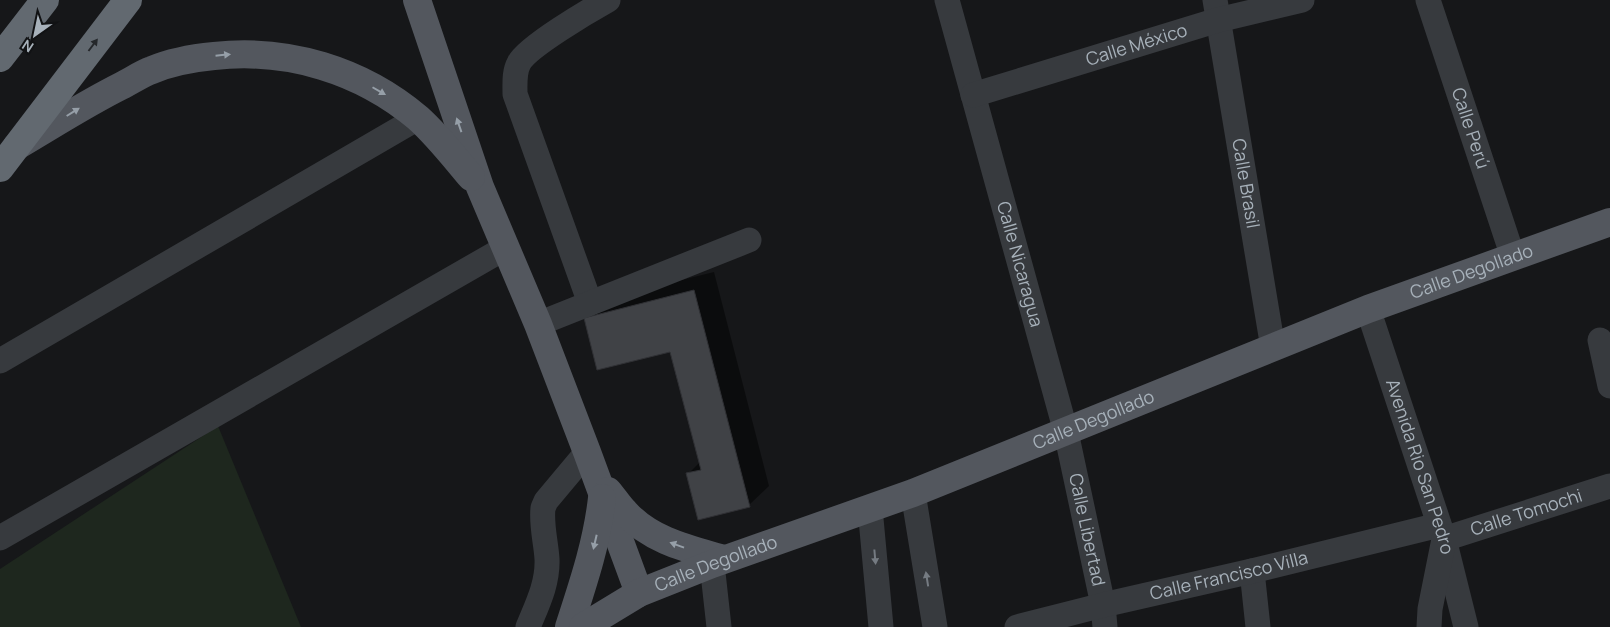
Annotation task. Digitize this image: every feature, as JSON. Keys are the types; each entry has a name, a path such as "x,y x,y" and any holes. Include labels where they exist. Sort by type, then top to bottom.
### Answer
{"highway":[{"path":"0,58 45,0"},
{"path":"0,168 128,0"}],"main road":[{"path":"417,0 480,187 538,324 639,593"},
{"path":"17,146 92,101 152,70 191,58 234,54 274,55 314,62 358,79 385,94 418,118 480,187"},
{"name":"Calle Degollado","path":"583,627 639,593 718,562 913,493 1368,309 1610,222"},
{"path":"595,474 626,513 648,531 718,562"},
{"path":"569,627 599,526 595,474"}],"street":[{"path":"590,304 515,94 515,72 519,62 529,50 608,0"},
{"name":"Calle Nicaragua","path":"947,0 1066,432"},
{"name":"Calle México","path":"973,95 1217,10 1302,0"},
{"name":"Calle Perú","path":"1428,0 1513,257"},
{"name":"Calle Brasil","path":"1217,10 1274,348"},
{"path":"0,361 418,118"},
{"path":"538,324 749,240"},
{"path":"0,538 505,248"},
{"name":"Avenida Rio San Pedro","path":"1368,309 1441,532 1466,627"},
{"path":"1600,340 1609,378"},
{"name":"Calle Libertad","path":"1066,432 1104,616"},
{"path":"528,627 546,578 547,559 543,508 546,501 595,474"},
{"name":"Calle Tomochi","path":"1441,532 1610,486"},
{"path":"913,493 935,627"},
{"path":"870,508 881,627"},
{"path":"1428,627 1441,532"},
{"name":"Calle Francisco Villa","path":"1017,627 1104,616 1252,571 1441,532"},
{"path":"718,562 720,627"},
{"path":"1252,571 1258,627"}],"shaded area":[{"path":"218,426 301,627 0,627 0,569"}],"building":[{"path":"694,290 750,507 698,520 686,473 701,470 670,352 597,370 584,318"}]}
